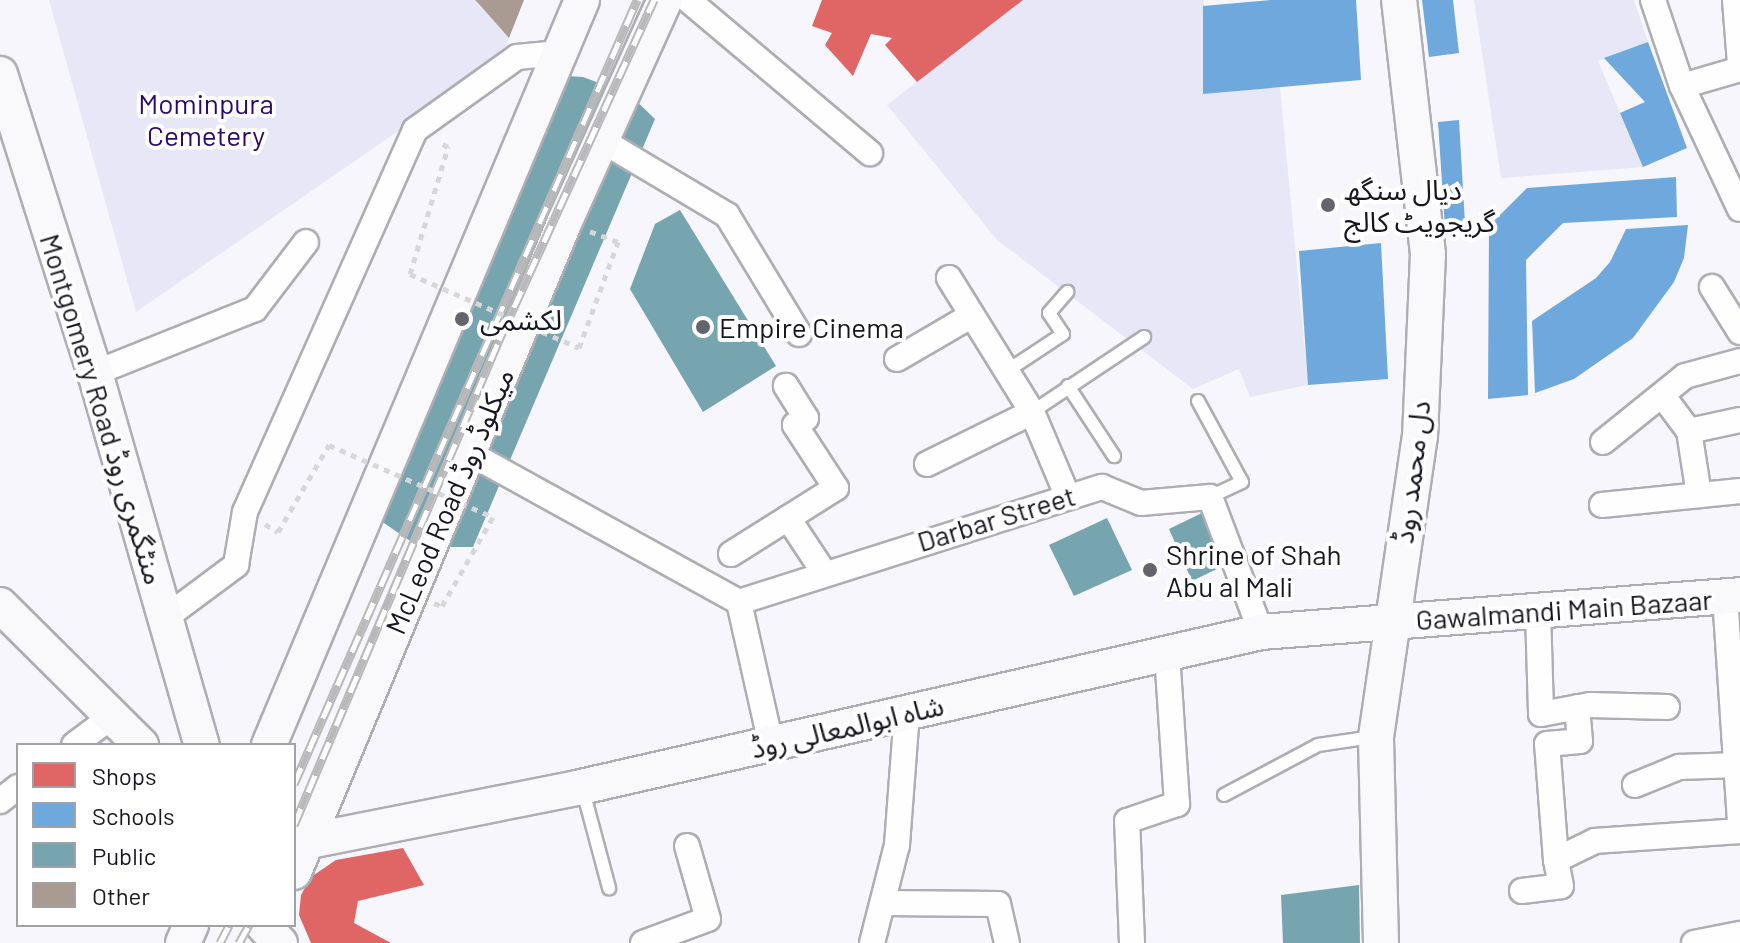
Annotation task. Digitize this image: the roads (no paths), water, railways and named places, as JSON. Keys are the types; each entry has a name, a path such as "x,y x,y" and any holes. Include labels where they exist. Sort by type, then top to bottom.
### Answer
{"street":[{"path":"270,743 582,0"},
{"name":"McLeod Road میکلوڈ روڈ","path":"298,854 471,454 601,140 665,0"},
{"path":"688,0 870,153"},
{"name":"دل محمد روڈ","path":"1381,943 1376,737 1389,623 1420,437 1428,254 1399,0"},
{"path":"1653,0 1682,86 1740,209"},
{"path":"1682,86 1740,67 1735,0"},
{"path":"165,618 236,565 245,512 415,130 517,57 559,53"},
{"name":"Montgomery Road منٹگمری روڈ","path":"0,74 95,373 201,743"},
{"path":"601,140 727,215 799,334"},
{"path":"95,373 255,309 306,242"},
{"path":"949,278 1032,412 1067,495"},
{"path":"1712,287 1740,332"},
{"path":"897,359 971,316"},
{"path":"1603,442 1685,376 1740,361"},
{"path":"731,554 836,488 795,425 806,418 786,386"},
{"path":"1662,395 1689,431 1699,495"},
{"path":"927,464 1032,412"},
{"path":"1689,431 1740,420"},
{"path":"471,454 739,602 771,744"},
{"name":"Darbar Street","path":"739,602 1067,495 1102,487 1141,503 1210,497"},
{"path":"1602,505 1740,491"},
{"path":"1210,497 1261,632"},
{"path":"788,518 825,574"},
{"path":"1732,596 1740,824"},
{"name":"Gawalmandi Main Bazaar","path":"1389,623 1732,596"},
{"path":"0,605 139,743"},
{"path":"1538,611 1541,714 1577,707 1667,707"},
{"name":"شاہ ابوالمعالی روڈ","path":"298,854 1261,632 1389,623"},
{"path":"1132,943 1127,821 1177,804 1167,653"},
{"path":"1522,891 1561,886 1556,860 1547,744 1580,741 1577,707"},
{"path":"872,943 897,845 907,712"},
{"path":"77,743 114,715"},
{"path":"1635,785 1679,767 1738,766"},
{"path":"0,801 16,789"},
{"path":"1556,860 1595,841 1740,831"},
{"path":"643,943 708,919 687,846"},
{"path":"883,903 998,904 1007,943"},
{"path":"1708,942 1740,934"}],"lane":[{"path":"1007,371 1063,334 1049,313 1067,292"},
{"path":"1032,412 1144,337"},
{"path":"1068,386 1114,456"},
{"path":"1198,401 1242,482 1210,497"},
{"path":"1224,795 1318,745 1376,737"},
{"path":"581,787 609,888"}],"railway":[{"path":"296,779 637,0"},
{"path":"296,820 499,340 654,0"},
{"path":"220,943 228,927"},
{"path":"239,943 248,927"}],"place":[{"name":"دیال سنگھ گریجویٹ کالج","path":"1328,205"},
{"name":"لکشمی","path":"462,319"},
{"name":"Empire Cinema","path":"703,327"},
{"name":"Shrine of Shah Abu al Mali","path":"1150,570"}],"park label":[{"name":"Mominpura Cemetery","path":"206,119"}]}
